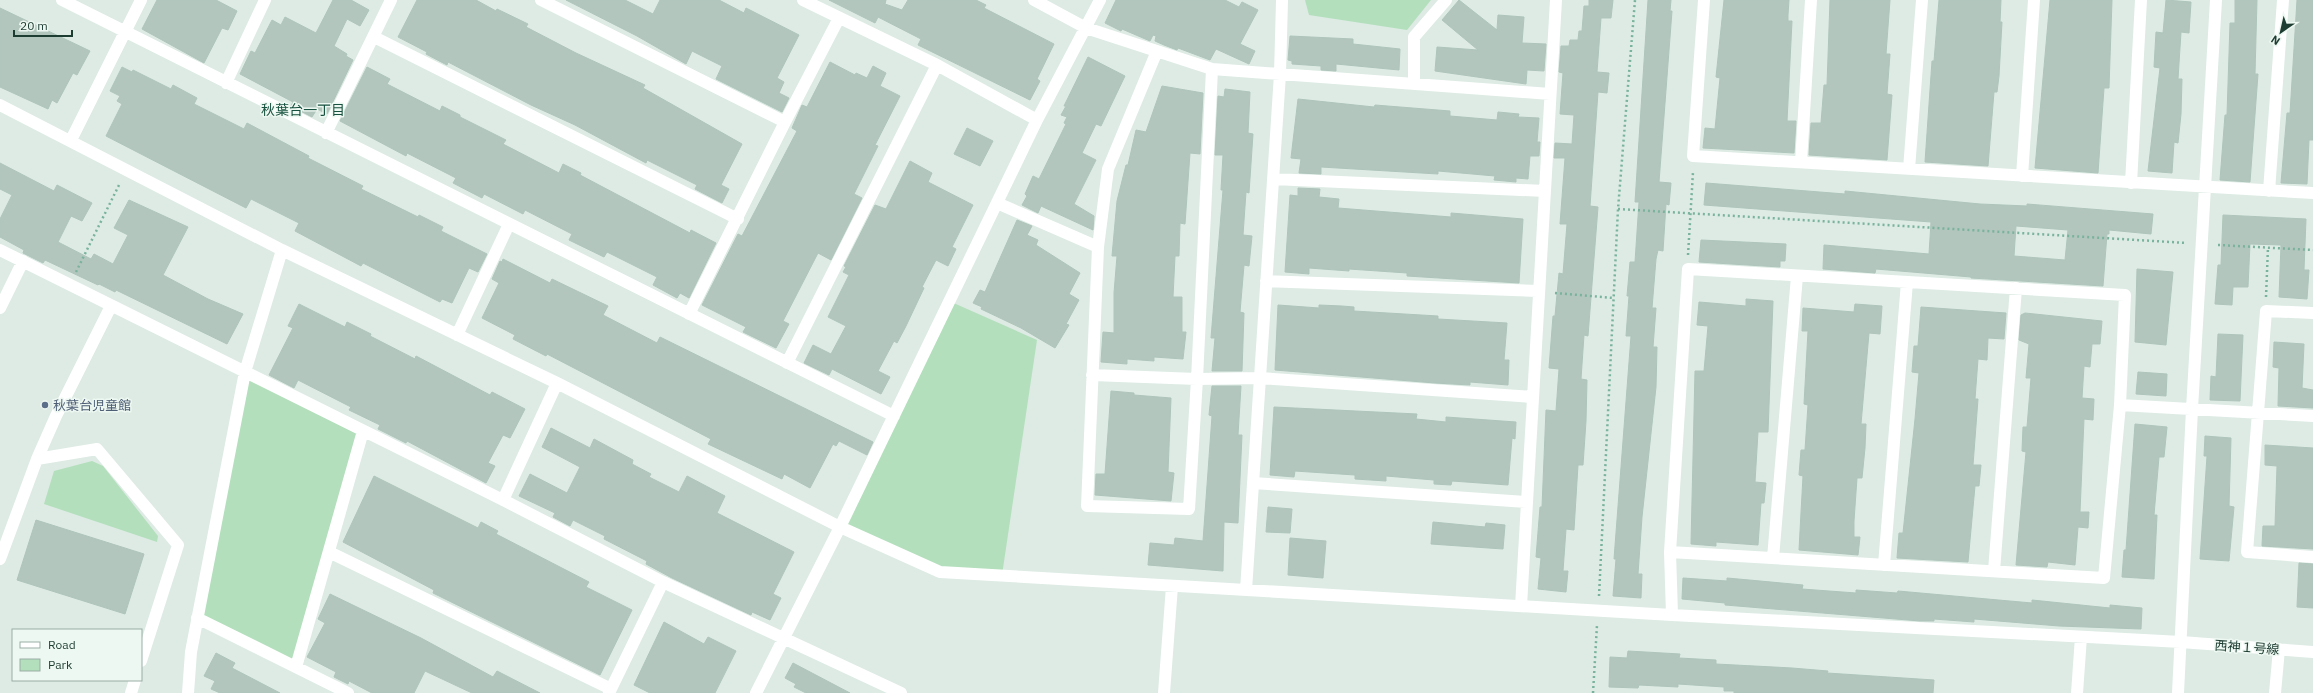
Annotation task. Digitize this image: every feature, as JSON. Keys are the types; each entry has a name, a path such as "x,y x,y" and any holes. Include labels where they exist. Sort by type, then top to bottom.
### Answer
{"street":[{"path":"62,0 894,416"},
{"path":"71,140 141,0"},
{"path":"226,83 265,0"},
{"path":"326,133 392,0"},
{"path":"541,0 784,122"},
{"path":"803,0 937,65 1037,120"},
{"path":"1034,0 1086,28 1212,69 1550,94"},
{"path":"756,693 840,527 1037,120 1100,0"},
{"path":"1246,590 1280,74 1282,0"},
{"path":"1414,83 1414,37 1446,0"},
{"path":"1521,606 1556,0"},
{"path":"1704,0 1693,156 2313,193"},
{"path":"1801,162 1811,0"},
{"path":"1909,169 1922,0"},
{"path":"2022,176 2034,0"},
{"path":"2131,183 2141,0"},
{"path":"2178,693 2201,244 2216,0"},
{"path":"2269,191 2283,0"},
{"path":"689,314 738,219 784,122 839,18"},
{"path":"374,37 738,219"},
{"path":"1157,51 1108,169 1098,247 1087,506 1189,509 1198,378 1212,69"},
{"path":"787,363 937,65"},
{"name":"西神１号線","path":"0,105 71,140 282,250 558,383 840,527 940,572 1672,615 2081,636 2313,652"},
{"path":"1273,179 1545,191"},
{"path":"997,203 1098,247"},
{"path":"457,335 509,224"},
{"path":"0,250 503,500 663,582 784,638 897,693"},
{"path":"188,693 191,652 197,618 245,372 282,250"},
{"path":"0,308 23,261"},
{"path":"1670,552 2104,578 2120,405 2125,295 1688,269 1670,552 1672,615"},
{"path":"1773,558 1797,276"},
{"path":"1266,281 1539,291"},
{"path":"1884,565 1907,282"},
{"path":"1994,571 2016,288"},
{"path":"0,559 37,459 56,416 111,306"},
{"path":"2313,313 2266,311 2247,552 2313,557"},
{"path":"1092,375 1260,378 1533,397"},
{"path":"503,500 558,383"},
{"path":"2120,405 2313,416"},
{"path":"296,667 363,431"},
{"path":"37,459 97,449 178,545 142,658"},
{"path":"1253,483 1527,502"},
{"path":"329,552 610,691 663,582"},
{"path":"1164,693 1172,586"},
{"path":"197,618 348,693"},
{"path":"2077,693 2081,636"},
{"path":"2275,693 2279,649"},
{"path":"131,693 135,681"}],"path":[{"path":"1593,693 1618,209 1635,0"},
{"path":"1688,269 1693,156"},
{"path":"70,285 127,169"},
{"path":"1618,209 1690,212 2313,250"},
{"path":"2266,311 2268,247"},
{"path":"1539,291 1614,298"}],"green space":[{"path":"1305,0 1431,0 1407,30 1309,15"},
{"path":"949,301 1037,340 1002,575 940,572 840,527"},
{"path":"245,372 363,431 296,667 197,618"},
{"path":"92,461 103,466 158,536 157,542 44,504 54,471"}],"building":[{"path":"157,0 216,0 237,11 228,30 222,28 204,63 142,29"},
{"path":"333,0 351,0 369,10 360,26 347,19 334,46 347,54 346,56 353,60 327,114 317,109 312,117 291,106 293,102 240,74 251,51 255,53 272,20 281,25 285,17 316,33"},
{"path":"417,0 476,0 496,11 497,9 528,24 526,27 576,53 645,85 643,88 742,144 721,185 729,189 722,203 695,189 697,185 647,160 646,163 575,125 531,105 448,62 447,65 426,54 427,52 398,37"},
{"path":"566,0 625,0 653,14 660,0 719,0 744,13 746,8 799,35 777,78 784,82 779,93 789,98 782,112 716,79 722,66 692,51 686,64 637,36"},
{"path":"829,0 886,0 885,4 902,10 908,0 976,0 986,5 984,8 1054,44 1037,79 1040,81 1030,100 918,45 921,39 878,17 875,23"},
{"path":"1116,0 1225,0 1239,7 1242,2 1258,10 1240,44 1255,51 1249,64 1216,49 1210,60 1178,48 1177,50 1164,45 1155,41 1156,36 1153,35 1150,41 1122,29 1121,31 1105,23"},
{"path":"1459,0 1497,30 1498,15 1524,17 1522,43 1546,44 1544,71 1527,70 1526,84 1435,71 1437,47 1478,50 1442,20"},
{"path":"1589,0 1613,0 1611,18 1601,18 1597,72 1609,73 1607,93 1598,92 1590,206 1598,207 1588,336 1584,335 1581,379 1587,380 1586,421 1583,465 1578,465 1574,530 1566,529 1563,571 1568,571 1566,592 1538,589 1541,558 1536,557 1540,507 1542,507 1546,410 1556,411 1559,369 1549,368 1553,316 1555,316 1559,273 1563,274 1567,224 1560,224 1565,158 1554,158 1555,143 1572,144 1574,115 1560,114 1563,73 1559,72 1561,46 1569,46 1570,40 1578,40 1579,31 1582,31 1584,6 1589,6"},
{"path":"1648,0 1671,0 1670,11 1672,11 1659,182 1671,183 1669,205 1666,204 1663,251 1658,250 1656,259 1652,308 1656,308 1653,347 1657,347 1656,387 1642,517 1638,574 1642,574 1641,598 1613,596 1616,559 1614,559 1631,336 1626,336 1629,296 1627,296 1630,262 1635,262 1639,202 1635,202"},
{"path":"1724,0 1789,0 1788,21 1792,21 1787,121 1796,121 1794,153 1703,148 1705,128 1715,129 1720,78 1716,77"},
{"path":"1830,0 1890,0 1886,54 1890,54 1887,94 1892,95 1887,160 1809,155 1811,123 1821,123 1824,85 1827,85"},
{"path":"1939,0 2001,0 2000,22 2002,22 1999,76 1997,92 1994,92 1988,166 1925,162 1932,61 1934,61"},
{"path":"2050,0 2112,0 2109,88 2104,88 2098,173 2035,168"},
{"path":"2166,0 2191,2 2189,33 2181,32 2178,79 2182,79 2181,114 2178,143 2174,142 2172,173 2148,171 2160,68 2154,67 2156,32 2163,33"},
{"path":"2235,0 2257,0 2255,74 2258,74 2250,182 2220,180 2225,115 2227,115 2230,23 2235,23"},
{"path":"2297,0 2313,0 2313,140 2309,140 2307,184 2281,183 2287,113 2290,113"},
{"path":"0,8 90,51 77,75 73,73 57,103 52,100 48,109 0,87"},
{"path":"1290,36 1353,39 1353,44 1400,49 1399,70 1336,64 1336,71 1321,70 1321,66 1292,64 1292,61 1288,60"},
{"path":"1088,57 1125,76 1101,126 1096,124 1082,153 1096,160 1074,204 1094,216 1093,230 1041,206 1038,213 1022,205 1027,196 1025,194 1033,176 1039,179 1066,124 1064,123 1067,117 1061,115"},
{"path":"830,62 855,75 856,73 867,78 873,66 886,73 880,86 900,96 875,145 878,146 854,194 862,198 831,260 818,253 783,321 789,324 776,348 743,332 746,327 702,305 738,234 742,236 797,131 792,128 802,105 807,107"},
{"path":"122,67 132,72 133,70 171,89 173,85 197,98 194,104 244,129 247,123 309,156 308,158 363,186 361,189 418,217 419,215 443,227 441,231 487,254 478,272 469,268 452,303 442,299 440,302 363,263 361,266 295,231 299,223 251,199 246,208 106,136 122,104 117,101 120,96 110,91"},
{"path":"367,67 390,79 387,84 440,111 442,106 460,115 460,117 506,140 503,144 559,173 563,164 581,173 580,175 690,233 691,230 716,243 689,298 680,293 677,298 653,285 657,277 607,252 604,257 569,240 572,234 525,210 523,214 484,194 482,198 453,183 456,178 407,153 406,156 340,121"},
{"path":"1162,86 1203,93 1200,154 1190,153 1185,224 1180,223 1179,256 1175,256 1173,297 1182,297 1182,332 1186,332 1183,359 1154,357 1154,361 1127,359 1127,364 1101,362 1103,332 1114,333 1114,293 1117,256 1112,256 1117,201 1126,165 1128,165 1136,130 1146,132"},
{"path":"1225,89 1250,92 1248,133 1253,134 1249,193 1246,192 1243,235 1252,236 1249,266 1244,265 1240,312 1244,313 1242,371 1212,371 1215,338 1211,338 1223,190 1221,190 1223,155 1215,155 1218,96 1224,97"},
{"path":"1298,99 1374,107 1375,105 1450,111 1450,116 1497,120 1498,112 1519,114 1518,117 1539,118 1537,142 1540,142 1539,156 1530,156 1528,179 1516,178 1516,182 1494,180 1495,176 1438,171 1438,174 1321,167 1321,174 1299,173 1301,159 1291,158"},
{"path":"967,128 993,141 980,166 954,154"},
{"path":"910,161 932,173 928,182 973,205 952,247 956,249 948,266 936,260 922,287 924,288 906,326 897,343 894,341 878,371 890,377 881,394 832,369 829,375 804,363 813,345 831,354 846,326 828,317 849,275 843,272 846,267 844,266 875,205 886,209"},
{"path":"0,163 54,191 57,185 92,203 82,221 71,216 58,242 91,259 94,254 113,264 128,235 114,228 129,200 188,227 163,275 208,299 243,314 227,344 116,290 115,292 99,284 98,285 45,260 43,263 23,253 24,250 0,237 0,219 12,195 0,189"},
{"path":"1706,183 1845,194 1845,191 1980,204 2027,206 2027,204 2153,214 2151,234 2109,230 2109,234 2107,234 2103,286 1971,278 1876,269 1875,273 1823,269 1824,245 1929,254 1931,222 1704,205","holes":["2016,226 2068,230 2065,260 2014,256"]},
{"path":"1298,188 1320,189 1319,197 1339,199 1338,208 1451,217 1451,213 1523,219 1519,283 1407,276 1407,273 1349,269 1349,271 1309,268 1309,274 1285,272 1290,195 1298,196"},
{"path":"2223,215 2306,219 2304,270 2309,270 2307,299 2279,297 2281,245 2250,244 2248,287 2233,287 2232,305 2215,304 2218,265 2221,265"},
{"path":"1017,220 1032,226 1027,235 1038,240 1036,245 1080,273 1069,294 1079,300 1066,324 1069,325 1055,348 1021,328 981,309 982,307 973,303 980,290 985,292"},
{"path":"1701,240 1786,244 1785,261 1780,261 1780,267 1699,262"},
{"path":"503,259 550,283 552,279 608,306 603,315 657,343 660,337 873,442 867,455 839,441 836,446 833,444 810,488 784,474 782,479 708,444 711,439 547,354 546,356 513,339 515,335 482,318 499,283 492,279 500,261 502,262"},
{"path":"2137,269 2173,272 2166,345 2135,342"},
{"path":"1746,299 1773,301 1768,432 1758,432 1755,482 1766,483 1764,503 1761,503 1758,545 1716,542 1716,546 1691,544 1695,371 1704,371 1708,326 1697,325 1699,302 1746,306"},
{"path":"299,304 345,327 347,322 371,334 370,336 415,359 416,356 490,395 492,392 525,409 510,438 503,435 488,463 495,466 486,483 407,441 406,443 378,429 380,425 349,410 351,407 298,380 294,388 269,375 293,328 288,326"},
{"path":"1855,304 1882,306 1880,334 1869,333 1861,424 1866,424 1865,448 1862,478 1857,478 1854,521 1854,537 1860,537 1858,555 1799,550 1803,476 1799,475 1801,450 1805,450 1808,405 1804,404 1808,331 1802,331 1803,308 1854,312"},
{"path":"1278,305 1319,308 1319,305 1342,306 1354,307 1354,311 1438,316 1438,319 1507,323 1504,360 1509,360 1508,385 1470,382 1470,385 1435,383 1275,370"},
{"path":"1921,307 2006,313 2004,339 1988,338 1987,360 1978,359 1975,399 1978,399 1973,465 1981,465 1979,486 1975,486 1968,562 1897,558 1899,533 1903,533 1915,419 1919,373 1912,372 1914,346 1918,346"},
{"path":"2025,313 2102,321 2100,344 2092,344 2090,367 2084,366 2082,398 2094,399 2093,420 2084,419 2080,512 2089,512 2088,528 2078,527 2075,565 2048,562 2047,567 2016,565 2026,452 2022,451 2023,427 2027,427 2031,378 2026,378 2029,344 2019,340 2021,315"},
{"path":"2218,334 2243,335 2240,401 2210,400 2211,376 2216,377"},
{"path":"2274,342 2304,344 2302,388 2313,390 2313,408 2278,406 2279,368 2273,367"},
{"path":"2138,372 2167,374 2166,396 2136,394"},
{"path":"1212,386 1241,386 1238,435 1242,435 1238,523 1224,522 1223,571 1148,565 1150,543 1174,545 1175,538 1203,541 1212,416 1209,415"},
{"path":"1111,391 1134,393 1134,395 1171,398 1168,472 1174,473 1171,501 1095,495 1096,474 1105,474"},
{"path":"1274,407 1417,414 1416,419 1446,422 1446,417 1516,422 1515,439 1512,438 1508,485 1452,481 1451,485 1434,484 1434,480 1386,476 1386,481 1355,479 1355,475 1295,471 1294,477 1270,475"},
{"path":"2135,424 2167,427 2164,457 2159,457 2154,515 2157,515 2154,579 2122,577 2124,550 2126,550"},
{"path":"551,428 590,448 594,439 633,460 632,464 651,474 649,477 679,492 687,476 725,496 717,513 794,552 773,594 781,598 770,620 752,612 751,615 672,578 646,564 647,561 604,539 605,536 573,520 570,526 553,517 555,513 519,496 530,474 567,493 580,467 542,447"},
{"path":"2205,436 2231,438 2229,506 2234,507 2229,561 2200,559 2207,456 2204,456"},
{"path":"2265,445 2313,448 2313,549 2262,546 2263,526 2275,526 2277,466 2265,465"},
{"path":"374,476 478,528 481,522 498,531 496,534 589,582 586,587 632,610 600,675 433,593 434,590 343,542"},
{"path":"1268,507 1292,509 1290,533 1266,532"},
{"path":"36,520 144,554 125,614 17,580"},
{"path":"1433,522 1485,527 1486,523 1505,525 1503,549 1431,544"},
{"path":"1290,538 1326,541 1323,578 1288,575"},
{"path":"2299,563 2313,564 2313,608 2297,607"},
{"path":"1683,578 1727,581 1727,578 1803,585 1802,589 1856,593 1856,590 1897,593 1898,591 2032,603 2032,600 2110,608 2110,605 2142,608 2141,629 2059,626 1974,619 1974,622 1934,619 1934,621 1920,621 1725,605 1725,603 1682,599"},
{"path":"330,594 421,638 493,677 497,671 540,693 472,693 425,671 414,693 372,693 349,681 348,684 334,677 336,672 307,657 325,623 318,619"},
{"path":"664,622 704,644 708,637 736,651 715,693 650,693 634,685"},
{"path":"1628,651 1680,654 1679,658 1716,660 1716,664 1792,668 1828,671 1827,673 1934,680 1933,693 1734,693 1734,691 1724,691 1724,687 1678,684 1678,687 1639,685 1638,688 1609,687 1610,657 1627,658"},
{"path":"216,653 235,663 232,668 280,693 220,693 211,689 215,681 204,676"},
{"path":"793,663 850,693 806,693 794,687 796,684 785,678"}],"place":[{"name":"秋葉台児童館","path":"45,405"}],"district":[{"name":"秋葉台一丁目","path":"303,110"}]}
